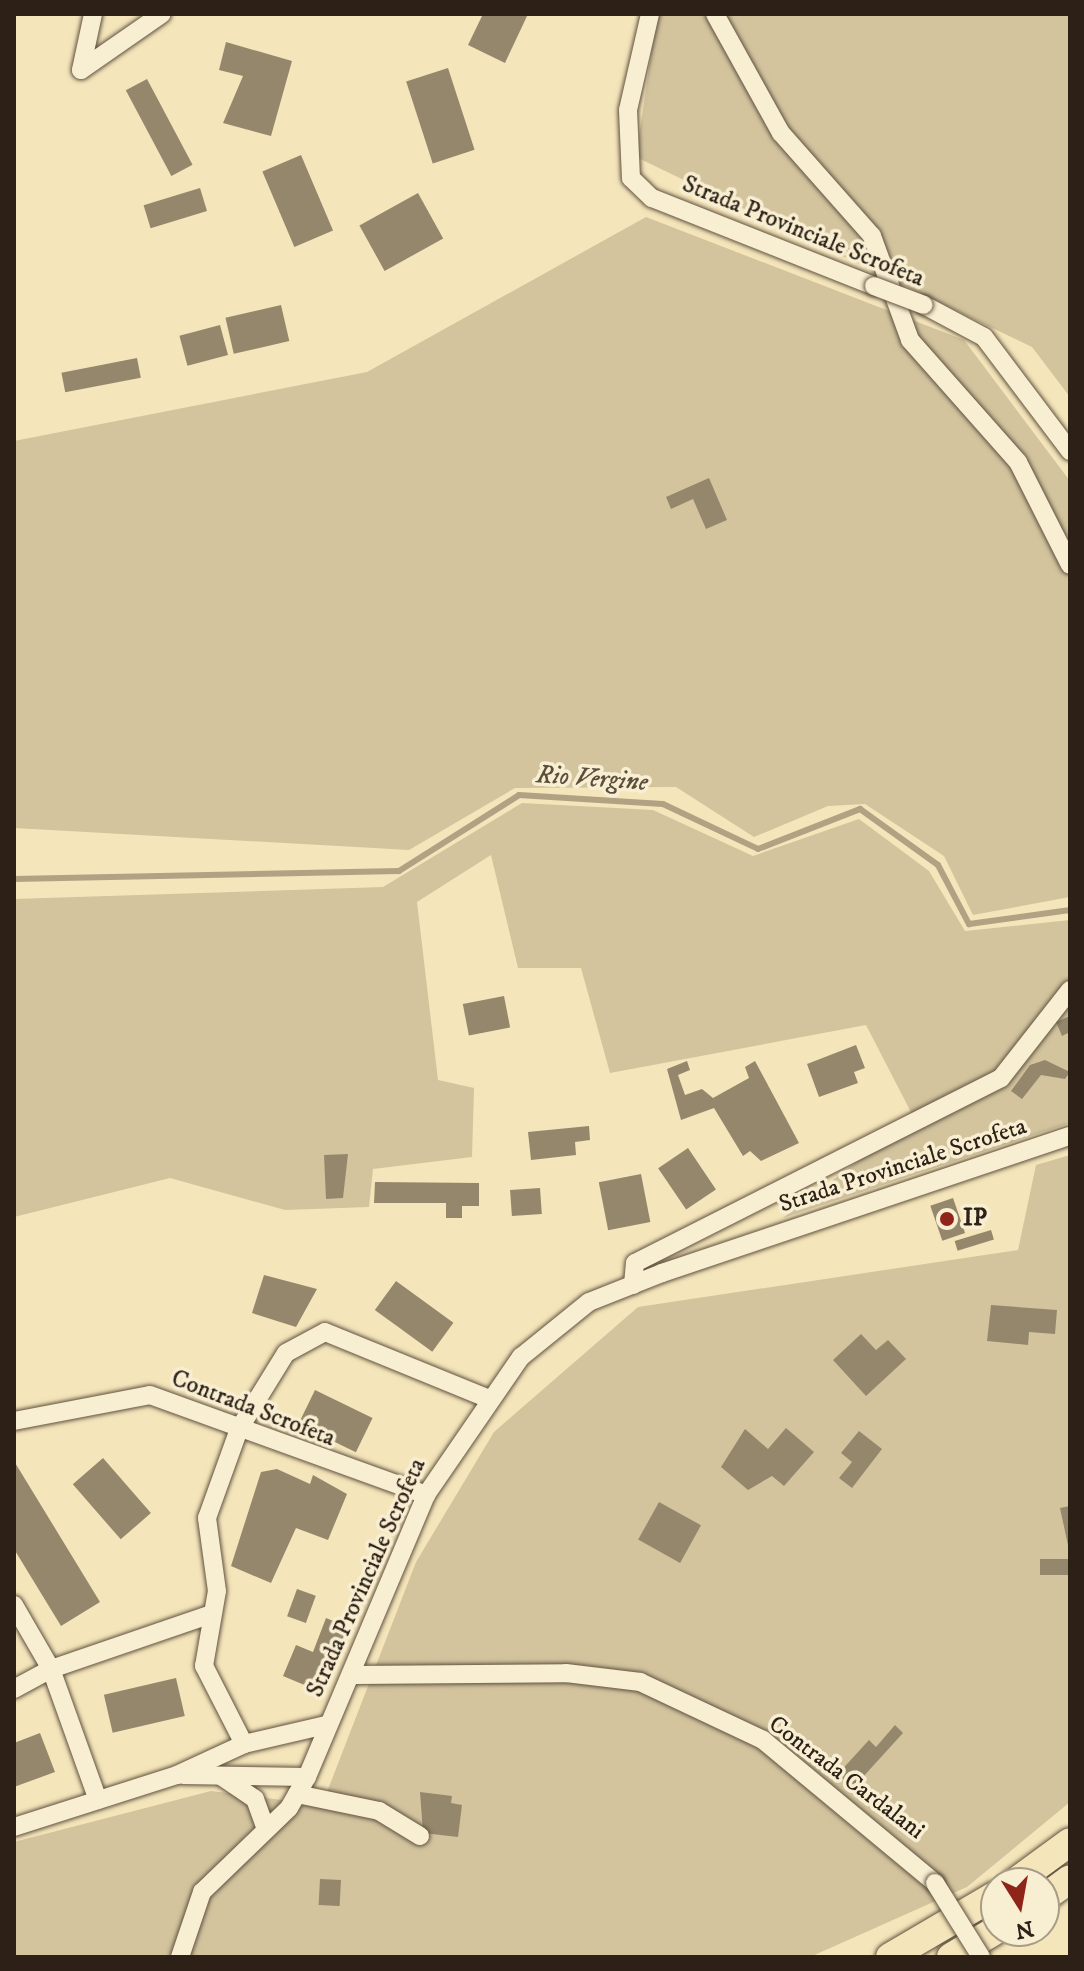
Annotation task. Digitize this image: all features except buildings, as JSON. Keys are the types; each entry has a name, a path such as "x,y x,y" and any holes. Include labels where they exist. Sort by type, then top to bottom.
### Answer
{"highway":[{"path":"1036,1867 1070,1842"},
{"path":"890,1957 980,1904"},
{"path":"951,1957 980,1940"}],"street":[{"path":"93,14 81,70 162,14"},
{"name":"Strada Provinciale Scrofeta","path":"650,14 628,110 631,178 652,198 924,305 984,337 1070,451"},
{"path":"715,14 781,133 872,236 910,340 1018,462 1070,565"},
{"path":"633,1285 635,1263 1001,1078 1070,990"},
{"name":"Strada Provinciale Scrofeta","path":"180,1957 202,1892 266,1829 302,1786 326,1725 355,1675 426,1495 489,1399 521,1357 578,1311 633,1285 1007,1164 1070,1136"},
{"path":"244,1744 204,1666 216,1568 207,1518 239,1429 286,1353 325,1332 489,1399"},
{"name":"Contrada Scrofeta","path":"14,1421 150,1395 426,1495"},
{"path":"14,1605 51,1669 98,1800"},
{"path":"14,1689 51,1669 212,1614"},
{"name":"Contrada Cardalani","path":"355,1675 566,1673 640,1682 763,1740 935,1883 981,1957"},
{"path":"14,1827 177,1775 244,1744 326,1725"},
{"path":"177,1775 221,1776 302,1786 379,1811 420,1836"},
{"path":"221,1776 255,1799 266,1829"}],"shaded area":[{"path":"657,14 1070,14 1070,397 1032,347 636,157"},
{"path":"646,217 964,340 1070,481 1070,897 973,915 944,856 865,804 828,806 754,837 676,787 515,788 409,850 14,828 14,441 367,372"},
{"path":"522,803 653,810 753,856 859,819 929,871 965,931 1070,920 1070,1123 783,1218 914,1118 866,1025 610,1073 581,968 518,968 491,855 417,902 438,1080 474,1088 472,1157 373,1169 369,1207 285,1210 170,1178 14,1217 14,899 383,887"},
{"path":"1070,1155 1070,1802 991,1867 980,1867 980,1876 967,1887 810,1957 14,1957 14,1842 211,1791 322,1805 416,1562 494,1432 638,1307 1018,1250 1036,1165"}],"waterway":[{"name":"Rio Vergine","path":"14,879 399,871 519,795 663,804 758,849 860,809 938,865 969,924 1070,910"}],"place":[{"name":"IP","path":"947,1219"}]}
